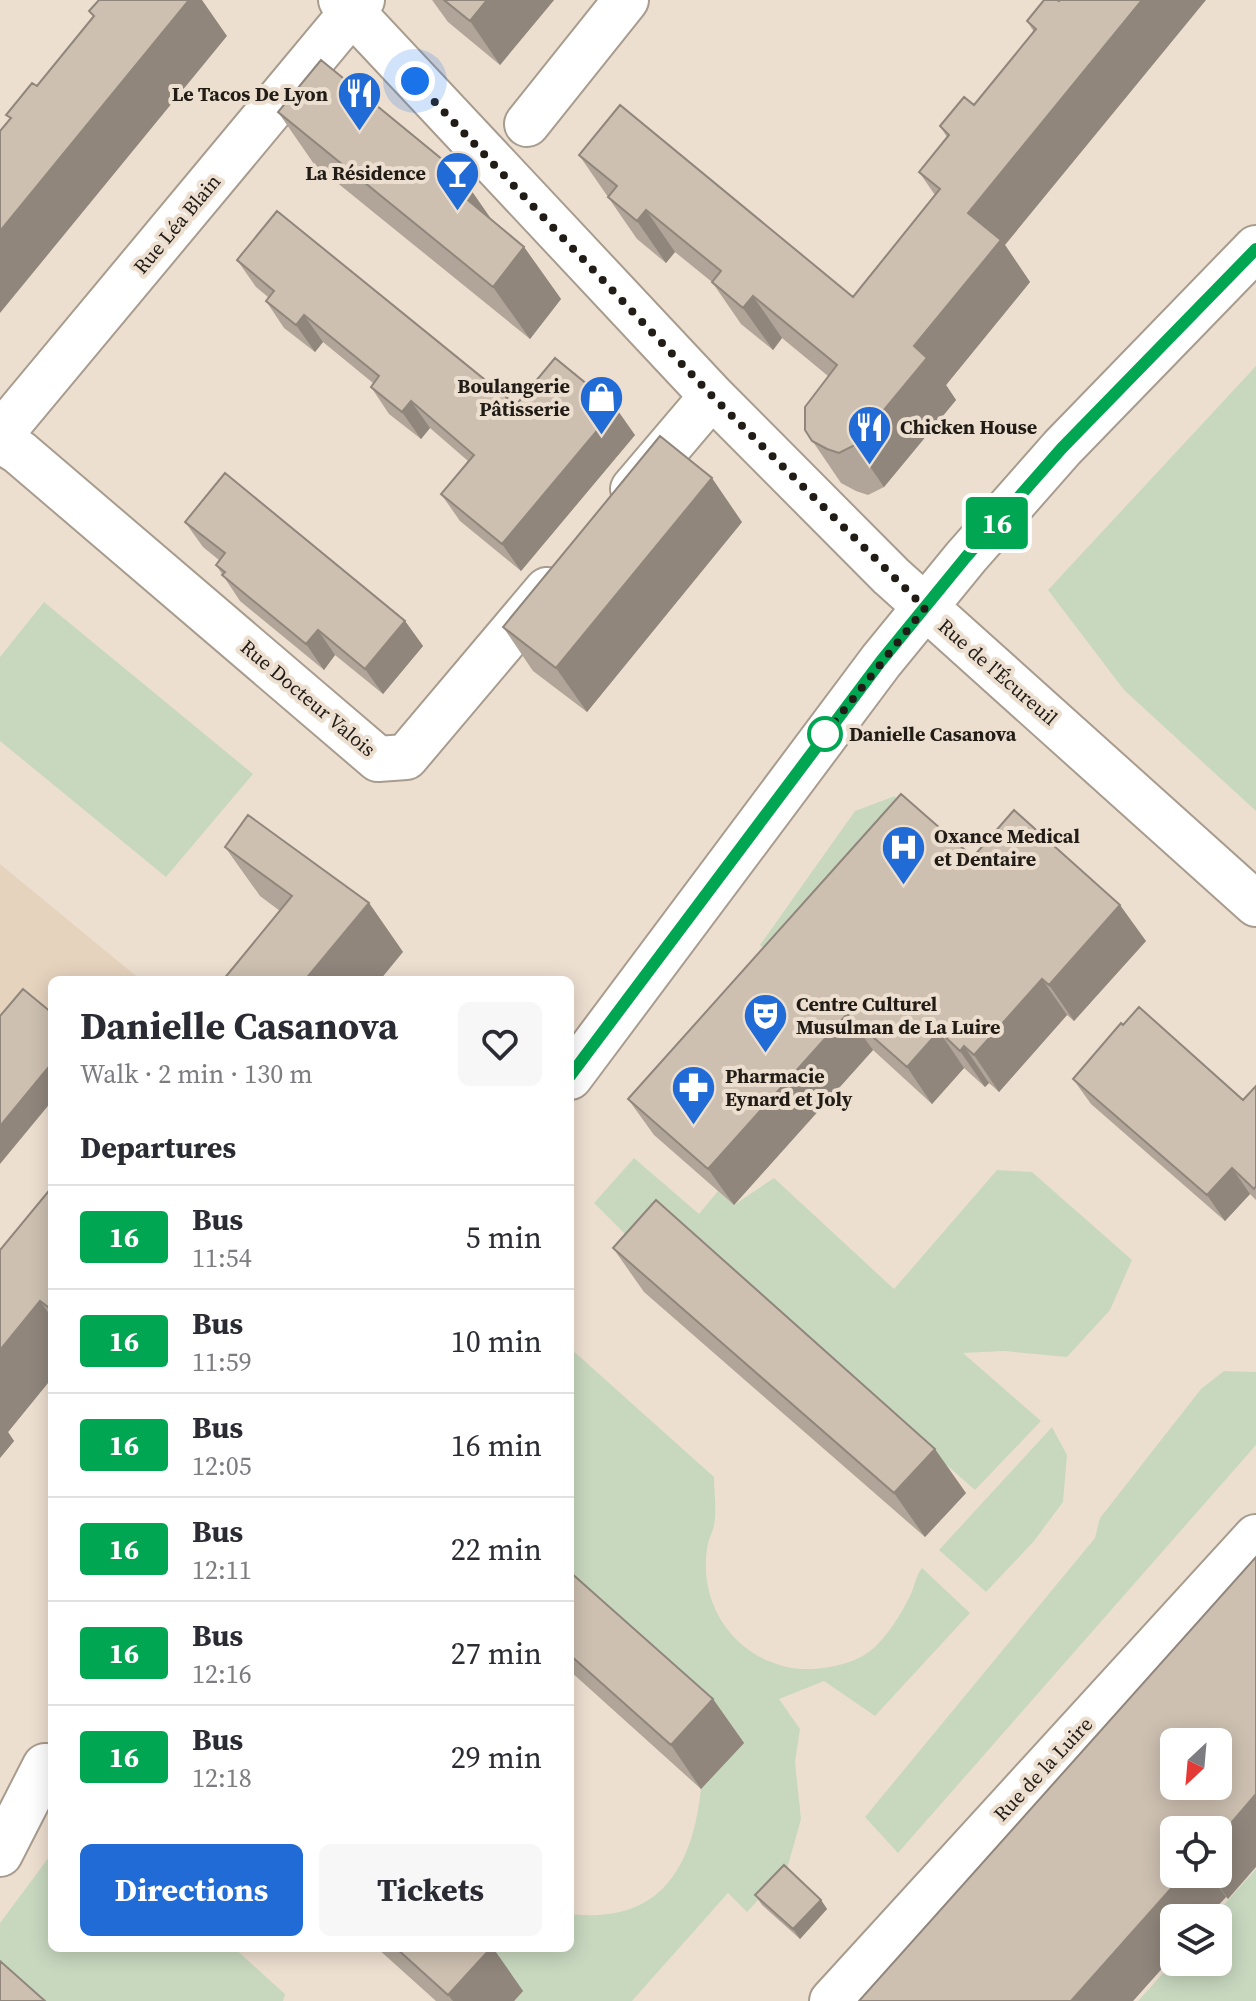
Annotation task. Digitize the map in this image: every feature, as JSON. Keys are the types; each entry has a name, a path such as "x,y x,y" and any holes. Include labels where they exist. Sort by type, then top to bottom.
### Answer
{"street":[{"path":"527,124 626,0"},
{"name":"Rue de l'Écureuil","path":"352,4 712,396 925,608 1256,904"},
{"name":"Rue Léa Blain","path":"0,438 352,4"},
{"path":"574,1072 825,734 925,608 1062,448 1256,248"},
{"path":"604,523 712,396"},
{"name":"Rue Docteur Valois","path":"0,438 378,759 406,757 574,558"},
{"name":"Rue de la Luire","path":"832,2001 1256,1537"},
{"path":"0,1810 48,1762"},
{"path":"0,1854 48,1762"}],"shaded area":[{"path":"0,864 136,976 48,976 48,1105 0,1162"}],"green space":[{"path":"1256,366 1256,811 1124,690 1048,590"},
{"path":"44,602 253,774 166,877 0,741 0,657"},
{"path":"895,796 901,813 772,955 760,945 855,811"},
{"path":"634,1158 699,1214 718,1191 734,1205 774,1178 894,1289 997,1170 1032,1172 1132,1260 1110,1310 1067,1357 1004,1351 963,1353 1041,1421 975,1490 686,1236 657,1266 594,1203"},
{"path":"574,1352 714,1477 715,1520 706,1571 709,1593 728,1630 760,1657 801,1669 831,1667 860,1657 876,1646 891,1629 907,1603 922,1568 970,1613 875,1716 824,1681 779,1699 800,1729 795,1762 801,1819 787,1869 747,1912 728,1893 632,2001 514,2001 522,1991 479,1952 574,1952 574,1914 601,1915 627,1910 648,1900 666,1886 679,1867 689,1844 701,1789 574,1594"},
{"path":"1224,1371 1256,1372 1256,1445 898,1853 865,1817 1095,1538 1100,1518 1201,1389"},
{"path":"1052,1427 1067,1455 1063,1502 1034,1541 986,1592 939,1550"},
{"path":"48,1858 48,1952 238,1952 285,1994 283,2001 0,2001 0,1923"},
{"path":"1256,1869 1256,2001 1138,2001 1160,1976 1232,1976 1232,1904 1225,1904"}],"building":[{"path":"99,0 189,0 0,231 0,131 11,118 6,115 32,83 37,86 94,16 89,11"},
{"path":"444,0 487,0 470,21"},
{"path":"1044,0 1142,0 968,213 1001,240 914,346 927,358 855,445 839,453 827,449 812,441 805,430 805,407 837,365 753,296 743,308 712,282 721,271 646,210 637,221 608,197 617,186 579,155 620,105 853,297 940,189 919,172 949,135 940,126 964,97 974,105 1036,29 1027,21"},
{"path":"321,60 460,174 451,186 524,247 493,287 278,112"},
{"path":"277,211 516,405 555,358 616,408 502,544 441,494 474,455 411,401 402,412 371,387 379,376 304,315 296,325 266,301 274,291 237,260"},
{"path":"660,436 712,478 556,668 503,627"},
{"path":"225,473 405,621 365,669 318,630 306,644 222,575 225,572 216,565 225,553 185,522"},
{"path":"901,794 973,857 1014,810 1120,905 1049,985 1042,979 974,1055 964,1046 960,1051 939,1031 907,1067 847,1014 708,1169 628,1099"},
{"path":"248,815 369,903 308,976 226,976 292,896 225,847"},
{"path":"23,989 48,1010 48,1068 0,1126 0,1016"},
{"path":"1139,1007 1243,1100 1256,1086 1254,1189 1232,1168 1207,1195 1073,1079 1121,1023 1123,1025"},
{"path":"48,1192 48,1307 40,1301 0,1350 0,1250"},
{"path":"656,1200 935,1449 894,1493 613,1248"},
{"path":"1256,1557 1256,1794 1232,1822 1232,1816 1160,1816 1160,1888 1172,1888 1071,2001 859,2001"},
{"path":"574,1576 713,1699 671,1745 574,1659"},
{"path":"784,1865 821,1900 793,1929 755,1895"},
{"path":"400,1952 487,1952 448,1995"},
{"path":"0,1961 45,2001 0,2001"}],"bus line":[{"name":"16","path":"574,1071 825,734 966,557 1062,448 1256,249"}],"place":[{"name":"Le Tacos De Lyon","path":"359,133"},
{"name":"La Résidence","path":"457,212"},
{"name":"Boulangerie Pâtisserie","path":"601,436"},
{"name":"Chicken House","path":"869,466"},
{"name":"Danielle Casanova","path":"825,734"},
{"name":"Oxance Medical et Dentaire","path":"903,887"},
{"name":"Centre Culturel Musulman de La Luire","path":"765,1055"},
{"name":"Pharmacie Eynard et Joly","path":"694,1127"}],"route":[{"path":"415,81 712,396 925,608 825,734"}]}
